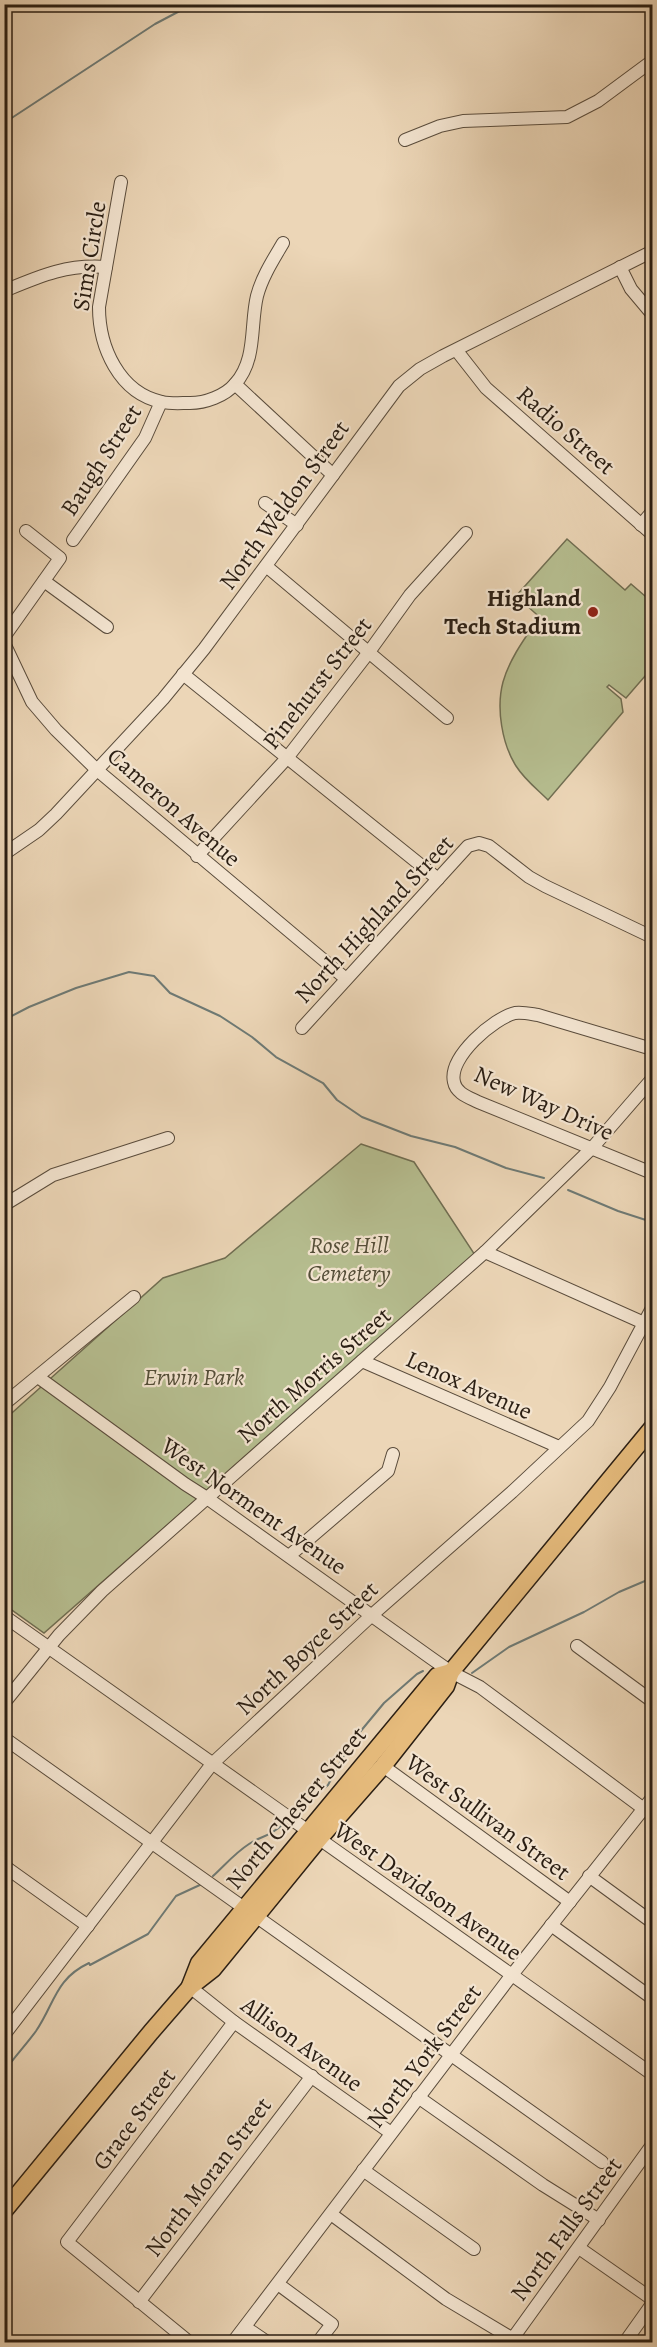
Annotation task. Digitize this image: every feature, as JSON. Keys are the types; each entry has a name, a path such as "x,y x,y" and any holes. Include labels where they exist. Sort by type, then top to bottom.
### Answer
{"main road":[{"name":"North Chester Street","path":"314,1836 383,1766 446,1686 451,1672 652,1428"},
{"name":"North Chester Street","path":"4,2211 150,2032 190,1987 199,1963 250,1912 314,1836 437,1676 451,1672"}],"street":[{"path":"405,140 440,126 463,122 567,117 598,101 652,61"},
{"name":"Sims Circle","path":"122,182 99,307 99,327 103,344 117,371 145,395 161,402 196,403 217,397 235,384"},
{"path":"284,243 262,282 257,298 250,352 235,384 333,475"},
{"name":"North Weldon Street","path":"4,854 39,830 97,770 183,674 297,525 399,386 420,369 651,252"},
{"path":"4,291 65,268 86,265 106,267"},
{"path":"620,267 632,288 652,314"},
{"name":"Radio Street","path":"457,351 486,388 652,534"},
{"name":"Baugh Street","path":"73,540 145,438 161,402"},
{"path":"265,502 297,525"},
{"path":"641,525 652,512"},
{"path":"4,637 60,558 26,531"},
{"name":"Pinehurst Street","path":"197,856 287,758 369,652 410,594 466,533"},
{"path":"266,566 447,718"},
{"path":"44,581 107,627"},
{"name":"Cameron Avenue","path":"4,643 26,692 41,714 97,770 345,978"},
{"path":"183,674 438,879"},
{"name":"North Highland Street","path":"302,1028 345,978 468,846 479,843 489,846 529,878 652,937"},
{"name":"New Way Drive","path":"652,1049 522,1012 513,1014 489,1027 468,1046 454,1072 454,1083 461,1093 478,1102 652,1173"},
{"name":"North Morris Street","path":"4,1703 48,1647 102,1591 485,1252 593,1147 652,1078"},
{"path":"4,1205 53,1175 168,1138"},
{"path":"485,1252 644,1323"},
{"path":"4,1404 134,1297"},
{"name":"North Boyce Street","path":"4,2035 212,1764 372,1615 588,1421 652,1308"},
{"name":"Lenox Avenue","path":"362,1360 560,1447"},
{"name":"West Norment Avenue","path":"38,1377 451,1672 480,1687 648,1812"},
{"path":"289,1556 388,1471 393,1454"},
{"name":"West Davidson Avenue","path":"4,1616 511,1976 652,2073"},
{"path":"577,1646 652,1701"},
{"path":"4,1738 602,2162"},
{"name":"West Sullivan Street","path":"383,1766 570,1902"},
{"name":"North York Street","path":"232,2343 588,1876 648,1812 652,1798"},
{"path":"4,1866 88,1926"},
{"name":"West Sullivan Street","path":"588,1876 652,1922"},
{"path":"551,1925 652,1998"},
{"name":"Allison Avenue","path":"190,1987 234,2022 391,2133"},
{"name":"Grace Street","path":"139,2302 67,2242 234,2022"},
{"name":"North Moran Street","path":"139,2302 312,2076"},
{"path":"418,2097 543,2185 599,2220"},
{"name":"North Falls Street","path":"516,2340 652,2145"},
{"path":"363,2170 474,2249"},
{"path":"331,2214 446,2299 516,2340"},
{"path":"579,2248 652,2301 625,2343"},
{"path":"278,2284 332,2324 318,2343"},
{"path":"139,2302 189,2343"},
{"path":"245,2327 267,2343"}],"green space":[{"path":"567,539 625,590 631,584 652,602 652,668 626,698 609,685 607,687 621,699 623,712 548,800 523,776 511,757 504,737 500,703 503,682 512,659 534,625 538,628 544,621 516,596"},
{"name":"Erwin Park","path":"361,1144 414,1162 475,1255 44,1633 5,1605 4,1420 163,1278 225,1258"}],"waterway":[{"path":"4,123 155,24 193,4"},
{"path":"4,1020 76,988 129,972 154,976 170,993 220,1016 252,1037 276,1057 323,1083 337,1100 362,1117 411,1136 455,1147 506,1168 544,1178"},
{"path":"568,1190 618,1211 652,1222"},
{"path":"472,1673 509,1647 652,1578"},
{"path":"300,1810 328,1785 350,1744 384,1703 423,1671"},
{"path":"213,1876 253,1841 282,1825"},
{"path":"4,2072 36,2031 57,1992 69,1976 89,1963 90,1965 148,1934 176,1896 202,1884"}],"place":[{"name":"Highland Tech Stadium","path":"593,612"}],"park label":[{"name":"Rose Hill Cemetery","path":"349,1259"}]}
